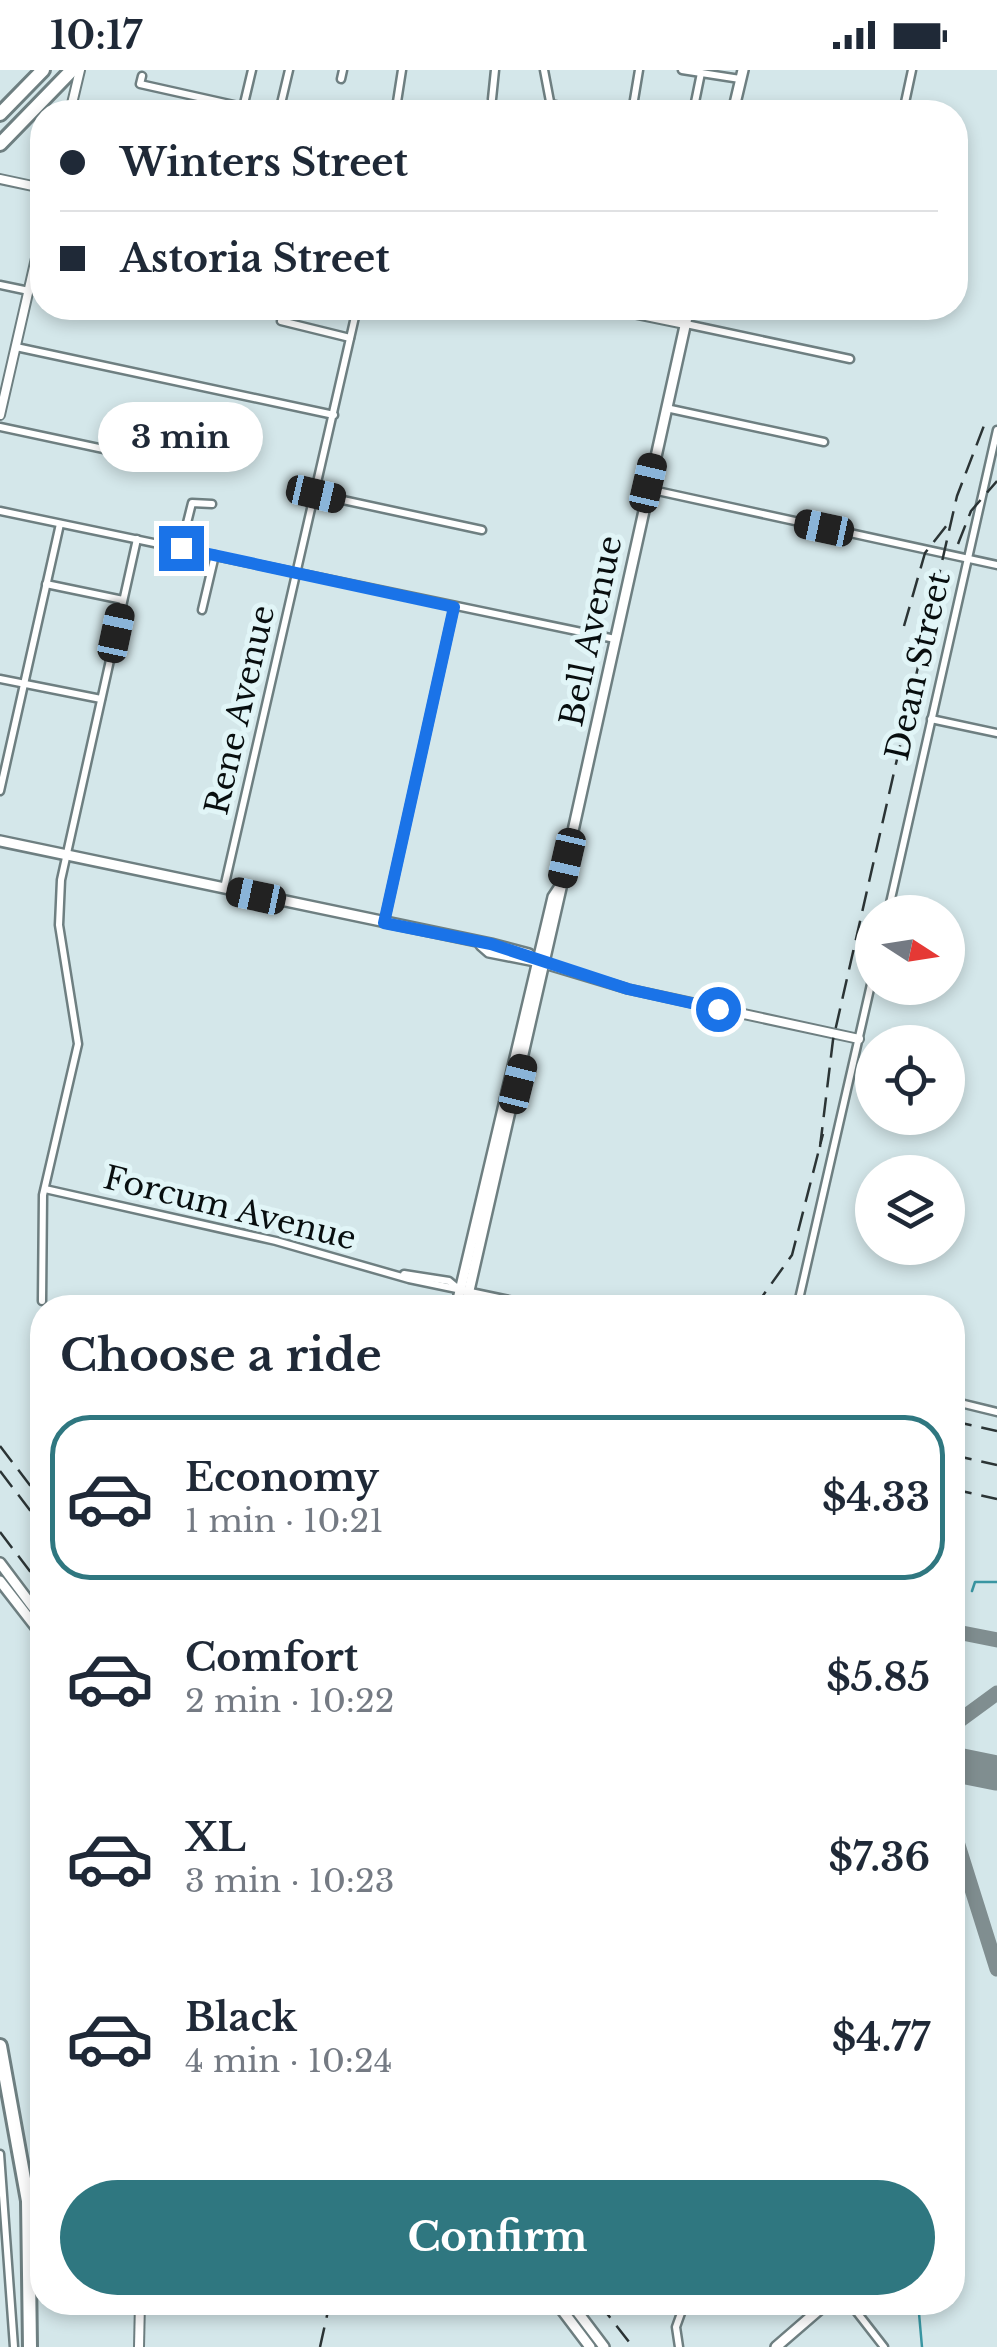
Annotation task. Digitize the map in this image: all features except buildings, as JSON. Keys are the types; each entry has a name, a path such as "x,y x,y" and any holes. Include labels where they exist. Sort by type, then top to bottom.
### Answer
{"highway":[{"path":"0,114 43,70"},
{"path":"45,100 76,70"},
{"path":"0,144 30,115"},
{"path":"0,2046 28,2201 30,2347"}],"main road":[{"path":"736,100 741,75"},
{"name":"Bell Avenue","path":"462,1288 553,896 561,886 686,320"},
{"path":"0,841 384,923 539,963"},
{"path":"460,1295 462,1288"},
{"path":"462,1288 463,1295"},
{"path":"0,1564 30,1603"},
{"path":"0,1581 30,1620"},
{"path":"566,2315 590,2347"},
{"path":"580,2315 604,2347"},
{"path":"776,2347 813,2315"}],"street":[{"path":"74,100 76,70"},
{"path":"245,100 252,70"},
{"path":"282,100 289,70"},
{"path":"341,80 342,70"},
{"path":"397,100 402,70"},
{"path":"492,99 496,70"},
{"path":"544,70 550,100"},
{"path":"634,100 639,70"},
{"path":"682,70 741,75"},
{"path":"905,100 912,70"},
{"path":"696,100 701,74"},
{"path":"142,76 140,84 203,100"},
{"path":"0,179 30,185"},
{"path":"0,285 29,291"},
{"path":"0,415 30,286"},
{"name":"Rene Avenue","path":"224,889 354,320"},
{"path":"665,320 850,359"},
{"path":"281,322 350,338"},
{"path":"16,346 334,415"},
{"path":"665,408 824,442"},
{"path":"0,427 141,457"},
{"name":"Dean Street","path":"892,895 997,430"},
{"path":"646,489 997,565"},
{"path":"316,494 482,530"},
{"path":"181,548 192,503 212,504"},
{"path":"0,511 616,640"},
{"path":"0,791 60,524"},
{"path":"42,1295 45,1189 78,1044 59,925 66,855 138,538"},
{"path":"202,610 215,555"},
{"path":"46,584 123,600"},
{"path":"384,923 454,607"},
{"path":"0,679 101,699"},
{"path":"932,718 997,733"},
{"path":"539,963 632,990 855,1038"},
{"path":"800,1295 855,1056"},
{"name":"Forcum Avenue","path":"45,1189 402,1274 449,1280 462,1288 492,1295"},
{"path":"965,1404 997,1412"},
{"path":"0,2154 14,2347"},
{"path":"140,2315 140,2347"},
{"path":"679,2347 676,2326 680,2315"},
{"path":"860,2315 884,2347"}],"waterway":[{"path":"972,1591 975,1582 997,1582"},
{"path":"919,2315 922,2347"}],"taxiway":[{"path":"965,1634 997,1640"},
{"path":"965,1716 997,1693"},
{"path":"965,1867 997,1969"}],"runway":[{"path":"965,1767 997,1773"}],"railway":[{"path":"820,1147 833,1040 957,496 985,423"},
{"path":"958,544 971,511 997,481"},
{"path":"904,626 925,553 947,525"},
{"path":"763,1295 792,1255 823,1134"},
{"path":"965,1424 997,1431"},
{"path":"0,1446 30,1485"},
{"path":"965,1458 997,1465"},
{"path":"0,1471 30,1510"},
{"path":"965,1492 997,1499"},
{"path":"0,1532 30,1571"},
{"path":"320,2347 327,2315"},
{"path":"608,2315 633,2347"}],"route":[{"path":"181,548 454,607 384,923 491,944 628,989 718,1009"}]}
